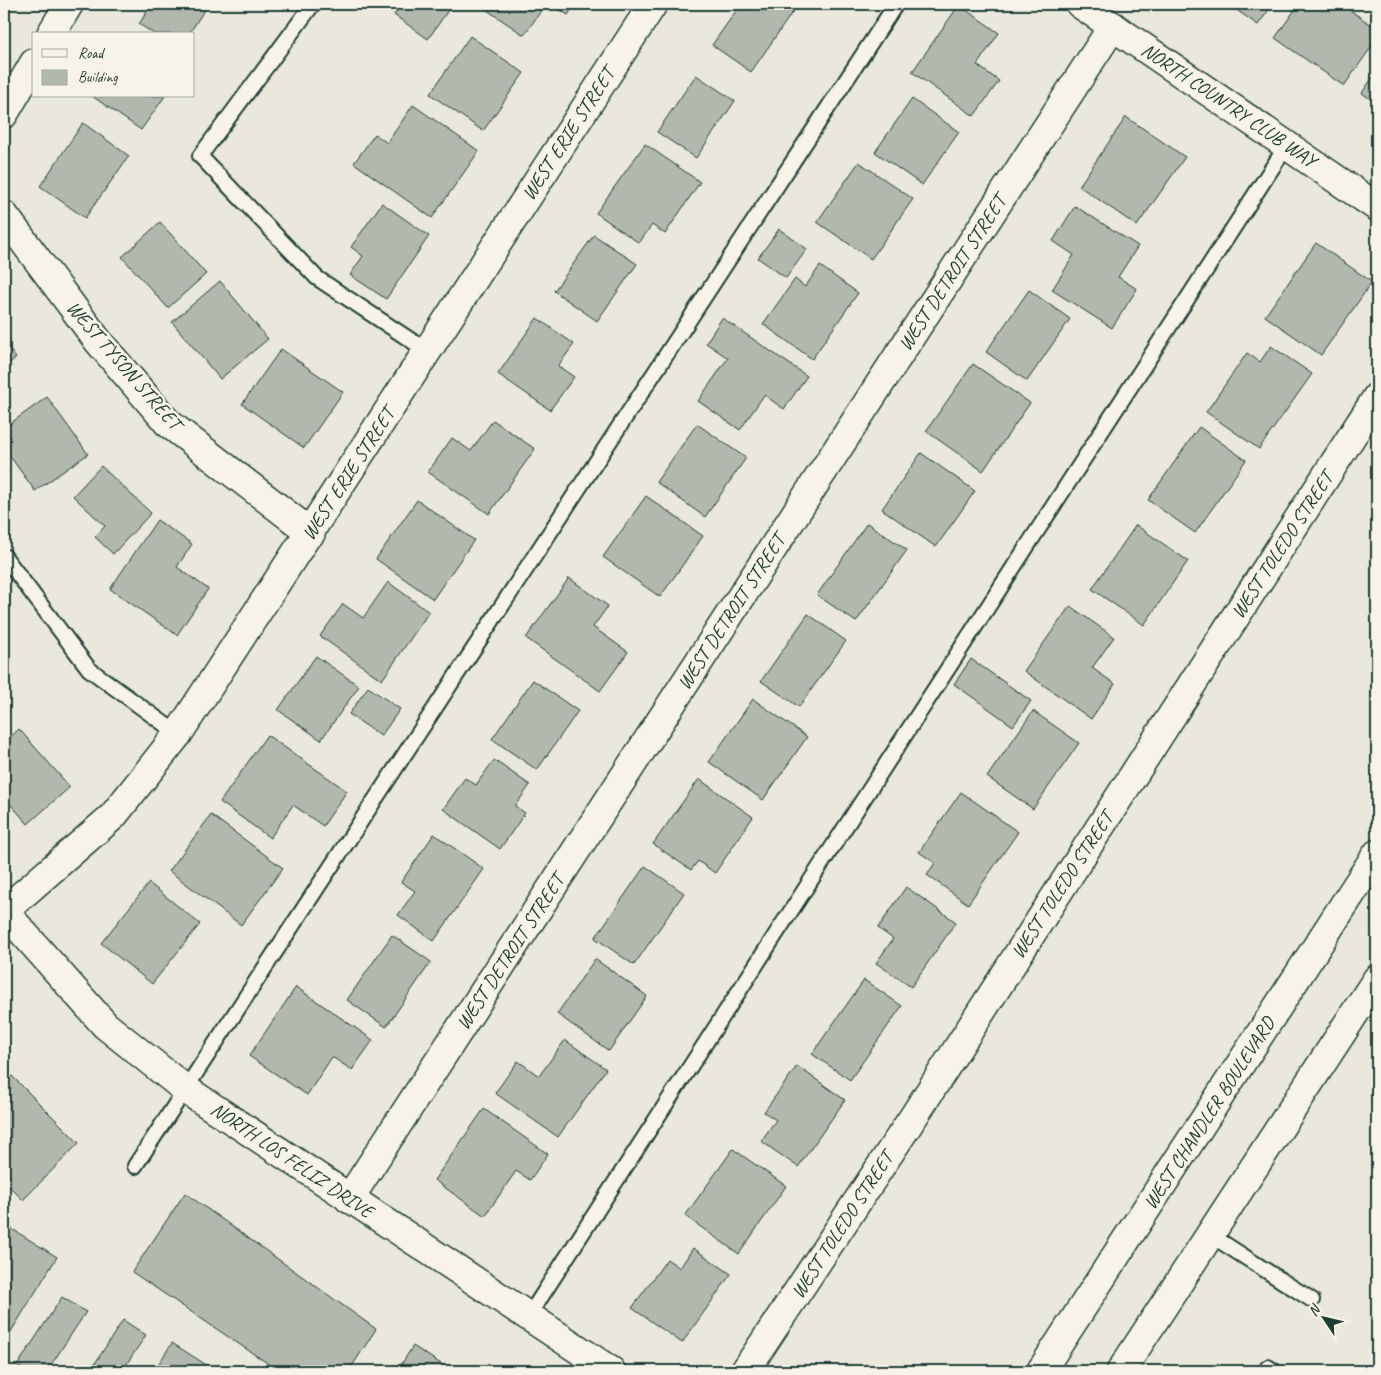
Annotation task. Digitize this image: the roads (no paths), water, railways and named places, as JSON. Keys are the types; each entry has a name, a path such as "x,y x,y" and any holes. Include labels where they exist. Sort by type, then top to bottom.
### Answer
{"street":[{"path":"52,32 69,4"},
{"name":"WEST ERIE STREET","path":"4,911 113,816 178,734 311,534 427,351 653,4"},
{"name":"NORTH COUNTRY CLUB WAY","path":"1080,4 1377,207"},
{"name":"WEST DETROIT STREET","path":"349,1199 1113,26"},
{"path":"4,114 32,66"},
{"name":"WEST TYSON STREET","path":"4,215 98,340 168,423 311,534"},
{"name":"WEST TOLEDO STREET","path":"745,1371 914,1116 1377,397"},
{"name":"WEST CHANDLER BOULEVARD","path":"1041,1371 1377,854"},
{"name":"NORTH LOS FELIZ DRIVE","path":"4,911 104,1025 185,1089 611,1371"},
{"path":"1121,1371 1377,979"}],"lane":[{"path":"313,4 200,156 317,278 427,351"},
{"path":"134,1166 896,4"},
{"path":"528,1317 1287,145"},
{"path":"4,556 89,669 178,734"},
{"path":"1209,1234 1312,1300"}]}
